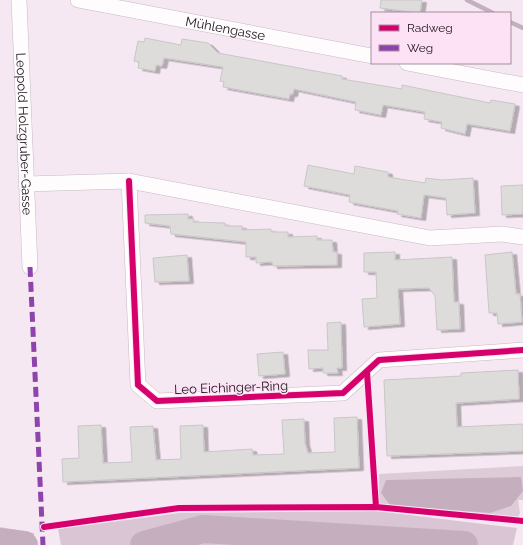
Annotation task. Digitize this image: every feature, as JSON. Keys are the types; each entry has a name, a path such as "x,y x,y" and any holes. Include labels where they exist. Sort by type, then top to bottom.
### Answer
{"street":[{"name":"Leopold Holzgruber-Gasse","path":"19,0 30,267"},
{"name":"Mühlengasse","path":"78,0 371,56"},
{"path":"412,64 523,85"},
{"path":"26,184 129,181 430,238 502,234 523,236"},
{"name":"Leo Eichinger-Ring","path":"129,181 138,385 157,401 343,393 379,360 523,350"}],"shaded area":[{"path":"523,466 523,500 518,500 520,513 518,517 379,504 379,474"},
{"path":"521,477 523,491 511,506 490,513 390,505 381,493 386,480"},
{"path":"376,511 517,528 513,545 61,545 58,529 180,513"},
{"path":"0,527 34,533 34,545 0,545"}],"building":[{"path":"381,0 422,0 420,12 380,8"},
{"path":"145,38 181,45 182,39 208,43 218,53 342,76 342,79 402,89 402,85 490,103 491,100 515,104 510,131 467,124 465,134 441,128 442,122 424,119 425,112 383,105 381,115 355,110 356,102 294,89 293,94 290,94 289,99 223,87 224,82 220,81 223,67 164,58 162,66 156,65 155,71 138,68 139,62 134,61 138,41 144,42"},
{"path":"308,165 354,174 355,166 388,172 388,177 425,183 426,178 442,180 473,178 475,213 447,215 446,198 424,195 421,218 397,214 398,211 349,202 350,195 304,186"},
{"path":"523,185 523,214 502,215 501,186"},
{"path":"188,214 188,219 194,219 193,222 225,223 225,226 242,226 242,230 271,229 271,232 288,232 288,237 317,236 317,240 332,240 333,252 337,252 337,265 273,266 272,262 256,263 256,257 246,257 246,242 171,234 170,226 145,223 145,215"},
{"path":"395,252 395,260 452,257 454,302 459,302 460,329 437,330 435,296 429,288 398,289 400,324 364,327 362,299 377,298 376,272 364,272 364,253"},
{"path":"512,252 516,294 520,294 522,322 498,324 497,313 489,313 485,255"},
{"path":"187,255 189,281 155,282 153,258"},
{"path":"341,322 342,368 337,368 338,373 323,373 323,368 309,369 308,350 328,350 327,323"},
{"path":"283,352 285,374 259,376 257,354"},
{"path":"518,370 519,399 456,403 457,427 523,424 523,451 387,456 384,380 461,376 461,373"},
{"path":"357,417 359,468 63,482 62,459 79,458 78,426 101,425 103,463 132,462 130,427 153,426 156,460 181,459 180,426 203,425 204,452 252,449 253,455 284,454 282,420 304,419 305,443 308,453 335,452 334,418"}],"waterway":[{"path":"467,0 491,12"},
{"path":"511,22 523,28"},
{"path":"144,545 203,529 464,545"},
{"path":"0,542 24,545"}],"marked path":[{"path":"30,267 43,545"}],"cycle path":[{"path":"129,181 138,385 157,401 343,393 379,360 523,350"},
{"path":"367,372 376,507"},
{"path":"44,527 179,508 376,507 523,521"}]}
